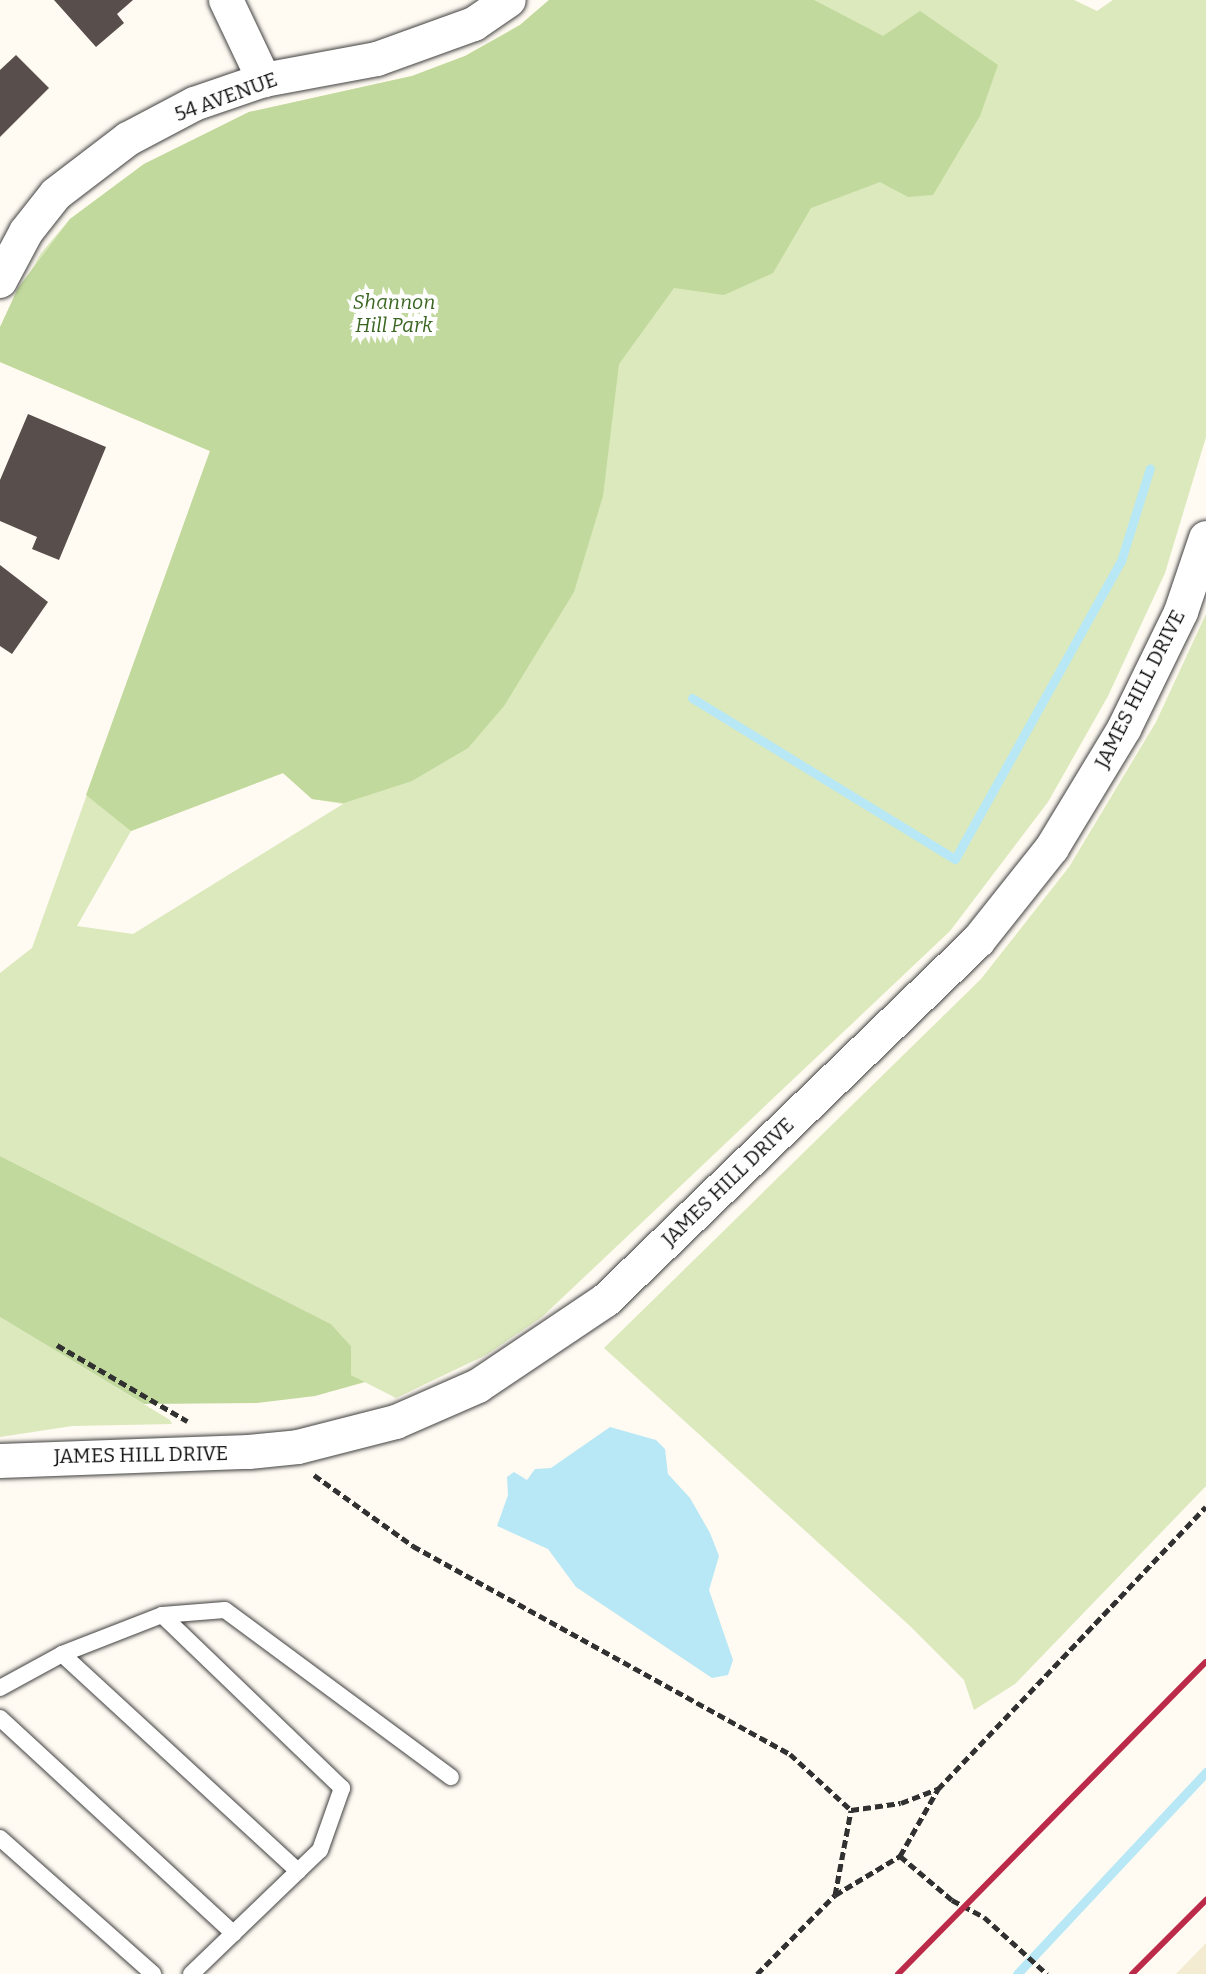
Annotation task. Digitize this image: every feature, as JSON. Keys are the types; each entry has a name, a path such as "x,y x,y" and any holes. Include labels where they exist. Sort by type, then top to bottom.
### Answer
{"street":[{"path":"226,0 264,80"},
{"name":"54 AVENUE","path":"0,281 26,232 68,185 128,139 194,104 264,80 377,59 474,24 509,0"},
{"name":"JAMES HILL DRIVE","path":"0,1461 249,1452 298,1447 396,1422 478,1386 606,1300 978,941 1015,895 1052,848 1124,729 1181,612 1206,538"}],"lane":[{"path":"0,1688 62,1654 162,1615 225,1610 451,1777"},
{"path":"162,1615 342,1788 320,1850 191,1974"},
{"path":"62,1654 298,1871"},
{"path":"0,1718 234,1934"},
{"path":"0,1838 153,1974"}],"path":[{"path":"57,1345 199,1427"},
{"path":"300,1470 413,1546 790,1754 851,1810"},
{"path":"757,1974 835,1895 900,1856 938,1789 1206,1507"},
{"path":"851,1810 901,1803 938,1789"},
{"path":"835,1895 851,1810"},
{"path":"900,1856 952,1900 984,1917 1047,1974"}],"shaded area":[{"path":"1206,1943 1206,1974 1176,1974"}],"green space":[{"path":"549,0 1074,0 1097,11 1113,0 1206,0 1206,437 1165,573 1108,696 1048,802 950,931 542,1317 486,1355 396,1398 351,1375 351,1346 331,1324 0,1156 0,973 32,948 210,451 0,362 0,327 41,253 70,219 144,164 249,112 412,76 465,56 520,25","holes":["283,773 312,799 343,804 133,934 77,926 131,831"]},
{"name":"Shannon Hill Park","path":"549,0 814,0 883,36 920,11 998,65 980,116 933,195 908,197 880,182 811,208 773,273 724,295 674,288 619,364 603,496 574,592 504,706 468,748 412,781 344,803 312,799 283,773 131,831 86,795 210,451 0,362 0,327 18,288 70,219 144,164 249,112 412,76 465,56 520,25"},
{"path":"1206,614 1206,1486 1015,1684 974,1710 964,1680 910,1626 604,1348 981,979 1069,867 1156,722"},
{"path":"0,1156 331,1324 351,1346 351,1375 365,1382 315,1396 257,1403 144,1404 0,1317"},
{"path":"0,1317 172,1424 72,1426 0,1437"}],"water":[{"path":"610,1427 656,1440 665,1449 668,1474 690,1498 710,1533 719,1556 709,1590 733,1660 728,1675 712,1678 576,1587 548,1549 497,1526 508,1495 507,1477 514,1472 527,1480 535,1469 551,1468"}],"building":[{"path":"54,0 133,0 117,14 124,23 96,47"},
{"path":"16,55 49,88 0,137 0,70"},
{"path":"28,414 106,447 59,560 32,549 37,537 0,521 0,480"},
{"path":"0,565 48,602 12,654 0,646"}],"waterway":[{"path":"692,698 955,859 1121,561 1150,468"},
{"path":"1017,1974 1206,1772"}],"railway":[{"path":"898,1974 1206,1662"},
{"path":"1132,1974 1206,1900"}]}
